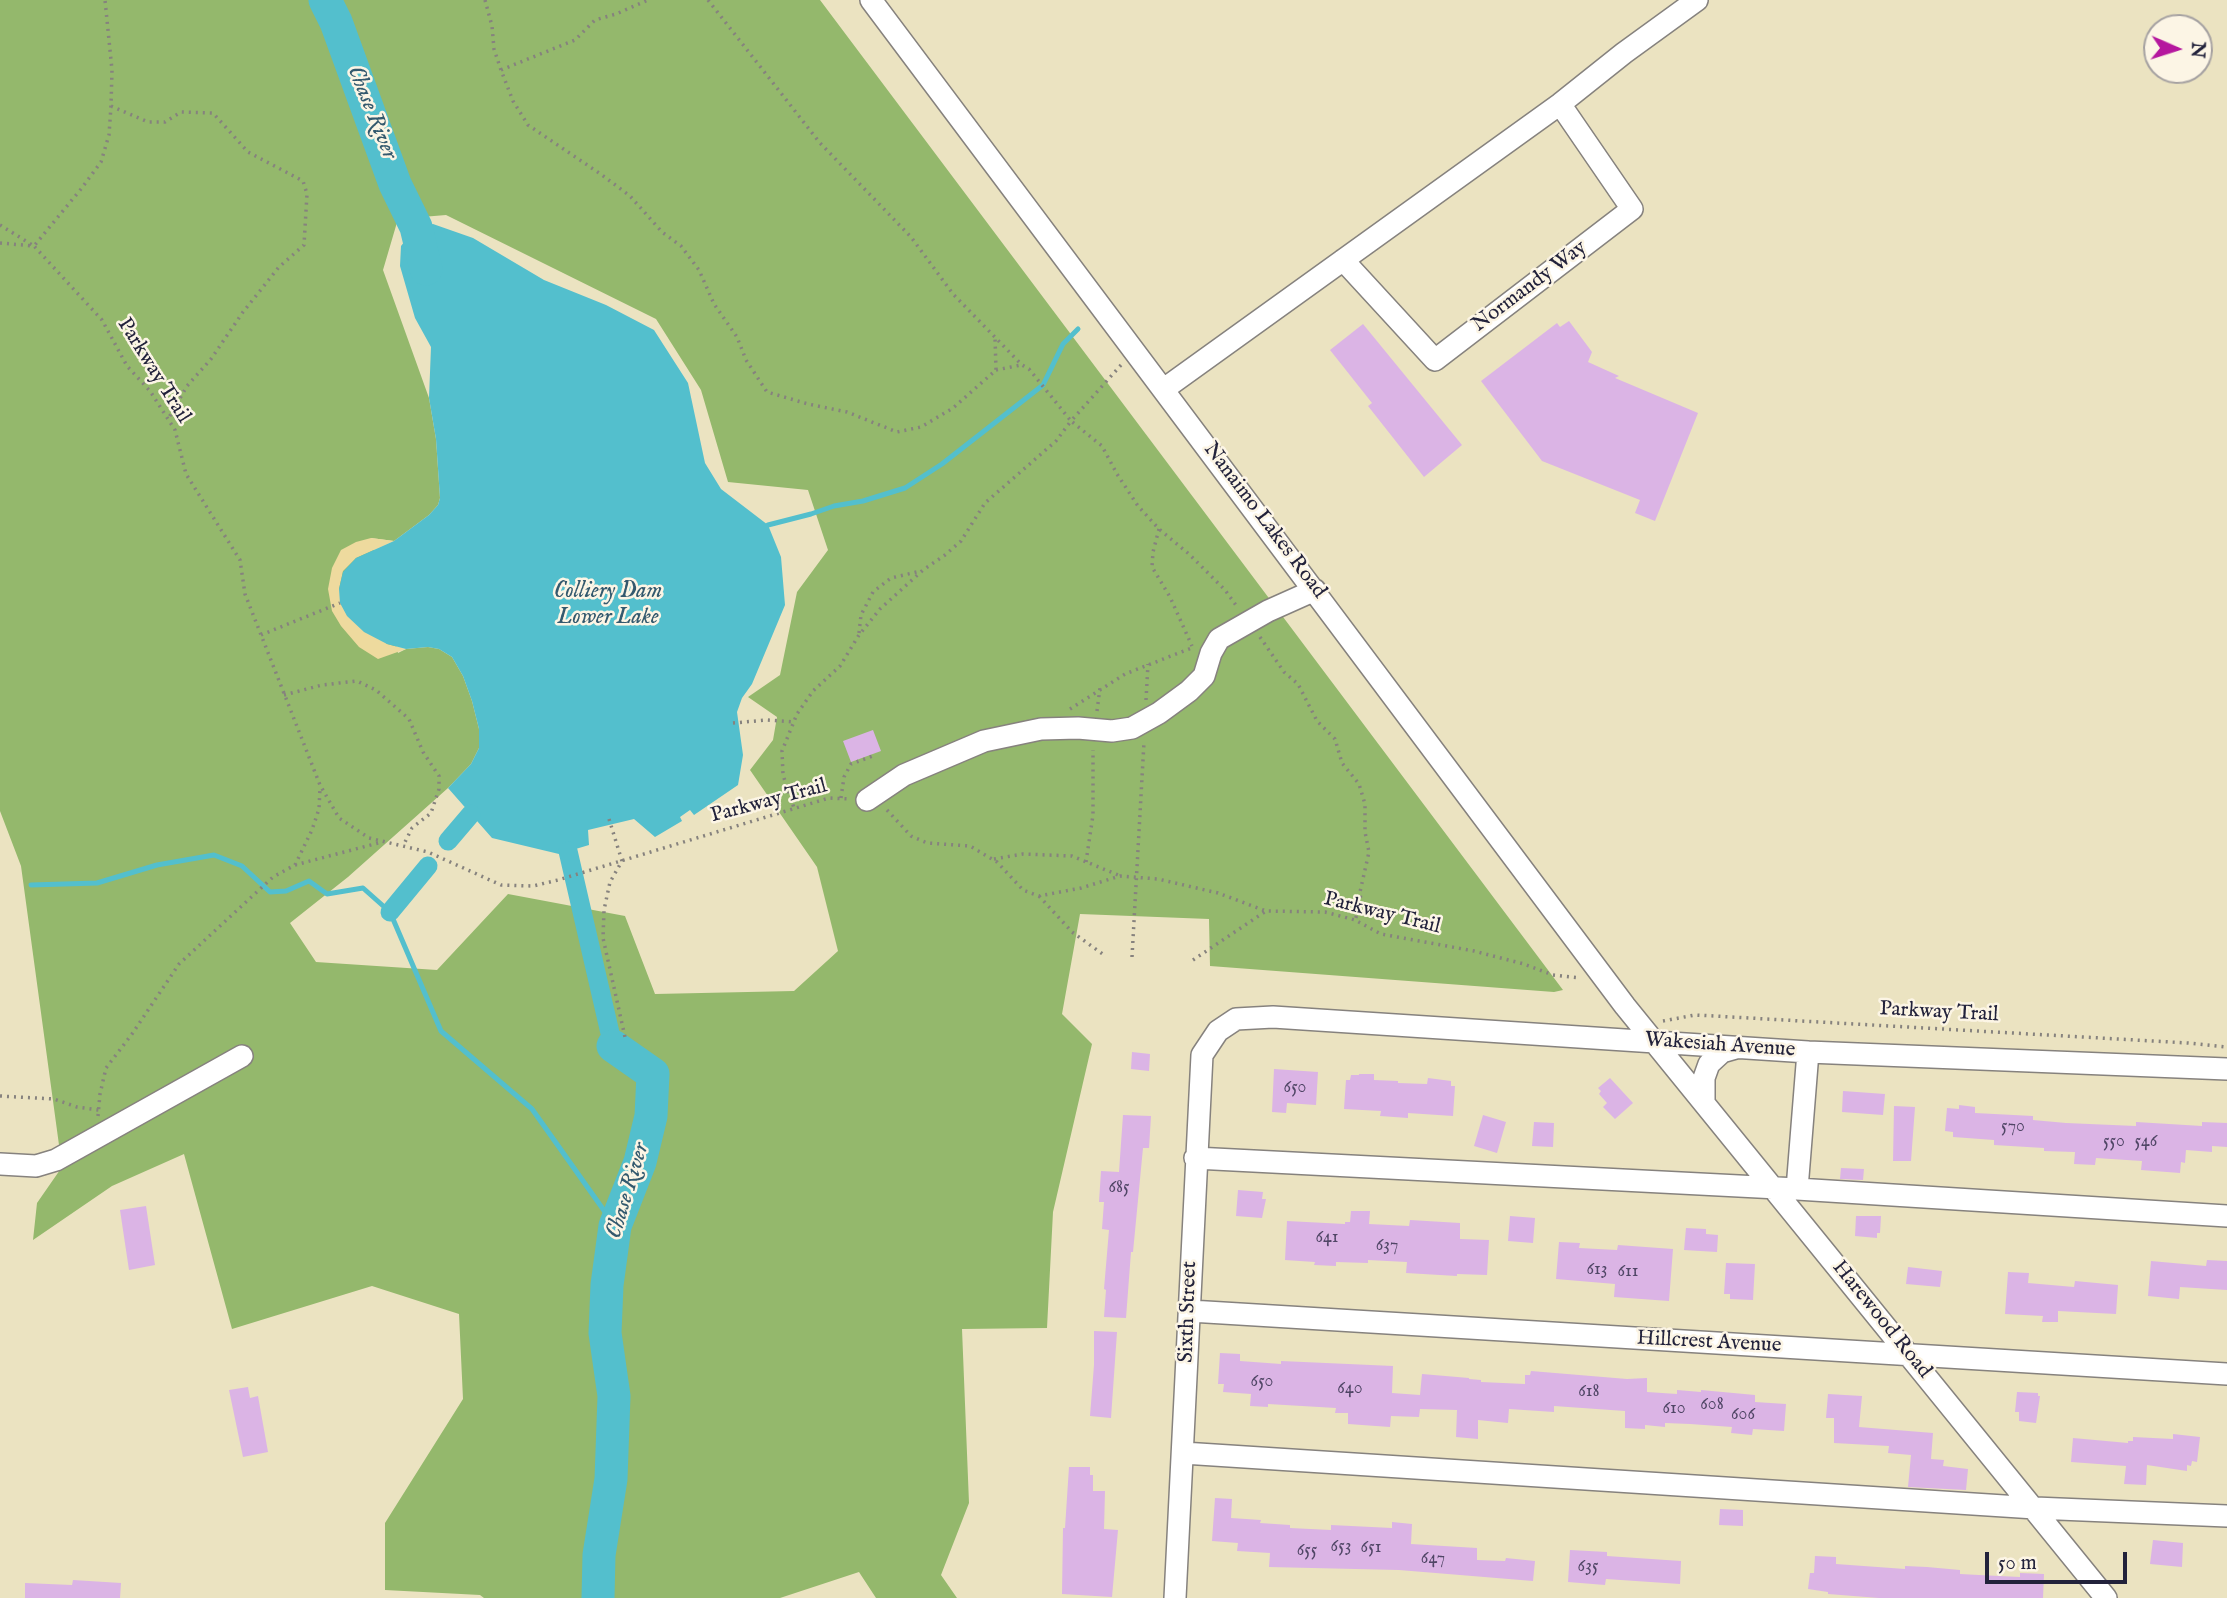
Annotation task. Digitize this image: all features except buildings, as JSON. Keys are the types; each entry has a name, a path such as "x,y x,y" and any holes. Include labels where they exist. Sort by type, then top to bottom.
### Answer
{"street":[{"name":"Nanaimo Lakes Road","path":"871,0 1656,1042"},
{"path":"1164,389 1560,104 1624,53 1698,0"},
{"name":"Normandy Way","path":"1343,260 1434,360 1632,209 1560,104"},
{"path":"867,800 904,775 984,741 1049,729 1112,731 1132,728 1159,713 1205,676 1211,653 1219,639 1268,611 1315,590"},
{"name":"Wakesiah Avenue","path":"1218,1031 1236,1019 1273,1017 1808,1052 2227,1069"},
{"name":"Sixth Street","path":"1175,1598 1202,1055 1218,1031"},
{"name":"Harewood Road","path":"1656,1042 2106,1598"},
{"path":"1704,1102 1704,1079 1709,1065 1722,1052 1741,1048"},
{"path":"1797,1189 1808,1052"},
{"path":"0,1164 36,1166 56,1160 242,1056"},
{"path":"1195,1158 1797,1189 2227,1216"},
{"name":"Hillcrest Avenue","path":"1190,1311 2227,1374"},
{"path":"1183,1453 2035,1508 2227,1516"}],"path":[{"path":"0,243 34,246 101,162 109,135 112,70 105,0"},
{"path":"485,0 492,26 494,49 501,70 513,101 528,125 630,196 662,232 681,246 699,270 714,304 737,337 746,360 767,391 808,404 847,412 897,432 922,427 953,408 996,370 1022,365"},
{"path":"501,70 575,40 595,20 648,0"},
{"path":"708,0 820,143 911,237 953,294 1029,369 1071,421 1056,441 985,503 961,541 922,570 880,609 859,635 840,666 813,691 794,722 782,751 783,775 794,808"},
{"path":"111,106 148,122 165,122 181,112 213,113 248,152 303,181 307,194 304,245 279,267 243,312 211,359 187,386 168,419"},
{"name":"Parkway Trail","path":"0,225 34,246 102,320 127,366 150,391 168,419 174,429 186,474 240,560 245,594 320,785 339,818 369,838 428,852 501,885 533,886 829,798 867,800"},
{"path":"995,337 996,370"},
{"path":"1159,529 1152,567 1170,597 1205,676"},
{"path":"859,635 861,615 873,592 891,578 922,570"},
{"path":"261,635 340,603"},
{"path":"1049,729 1074,705 1125,674 1219,639"},
{"path":"1146,704 1148,664"},
{"path":"284,695 322,685 357,681 376,690 409,719 423,751 439,776 439,789 430,813 412,828 403,846"},
{"path":"1086,862 1093,816 1092,760 1100,688"},
{"path":"733,723 767,720 794,722"},
{"path":"1132,957 1144,731"},
{"path":"841,799 844,777 851,764 872,755"},
{"path":"295,864 313,830 319,809 320,785"},
{"path":"867,800 885,808 911,836 927,843 970,846 997,862 1023,890 1039,896 1072,932 1104,955"},
{"path":"609,819 622,860 610,882 603,938 625,1037"},
{"path":"97,1137 100,1094 106,1068 179,964 273,877 295,864 384,842"},
{"path":"992,859 1035,855 1072,856 1120,876"},
{"name":"Parkway Trail","path":"1039,896 1081,888 1120,876 1158,879 1218,893 1266,911 1325,912 1355,920 1381,934 1474,951 1553,975 1579,978 1588,986"},
{"path":"1193,960 1266,911"},
{"name":"Parkway Trail","path":"1638,1021 1657,1022 1695,1015 2164,1041 2227,1047"},
{"path":"0,1096 54,1099 76,1107 99,1110"}],"green space":[{"path":"0,0 820,0 1563,990 1554,992 1210,966 1209,919 1080,914 1062,1014 1092,1044 1053,1212 1047,1328 962,1329 969,1503 941,1575 957,1598 876,1598 859,1572 780,1598 484,1598 480,1595 385,1590 385,1523 463,1399 459,1314 372,1286 232,1329 184,1154 112,1186 33,1240 37,1203 62,1167 21,866 0,811","holes":["446,215 656,319 701,390 728,482 808,490 828,550 797,592 780,675 748,697 777,717 773,740 750,770 817,867 838,951 794,991 655,994 625,916 508,894 437,970 316,962 290,923 348,877 448,788 471,764 479,748 479,729 472,701 463,676 452,657 439,649 428,647 406,649 398,653 371,538 394,541 429,515 438,505 440,498 436,439 429,398 383,270 398,219"]}],"sand":[{"path":"371,538 394,541 356,558 343,571 339,589 387,644 406,649 378,659 359,647 341,626 332,611 328,589 332,568 341,550"}],"water":[{"name":"Colliery Dam Lower Lake","path":"433,224 473,238 544,280 606,305 654,330 688,383 705,463 721,489 768,525 781,557 785,605 752,684 742,698 737,712 743,755 738,785 694,815 690,810 680,817 682,821 655,837 634,819 588,830 589,845 559,854 492,838 448,788 471,764 479,748 479,729 472,701 463,676 452,657 439,649 406,649 387,644 364,632 347,616 340,603 339,589 343,572 356,558 394,541 429,515 438,505 440,498 436,439 429,398 431,347 415,318 400,266 401,246 416,227"}],"waterway":[{"name":"Chase River","path":"325,0 336,22 395,184 416,227 426,269"},
{"path":"768,525 905,488 942,464 1043,385 1063,344 1078,329"},
{"path":"448,841 471,814"},
{"name":"Chase River","path":"568,851 613,1046"},
{"path":"31,885 97,883 157,865 214,855 242,866 270,892 286,891 309,881 327,894 363,888 390,912 441,1031 532,1109 615,1226"},
{"path":"390,912 428,866"},
{"name":"Chase River","path":"598,1598 599,1555 611,1479 614,1396 605,1333 607,1285 615,1226 640,1162 651,1116 653,1074 613,1046"}]}
